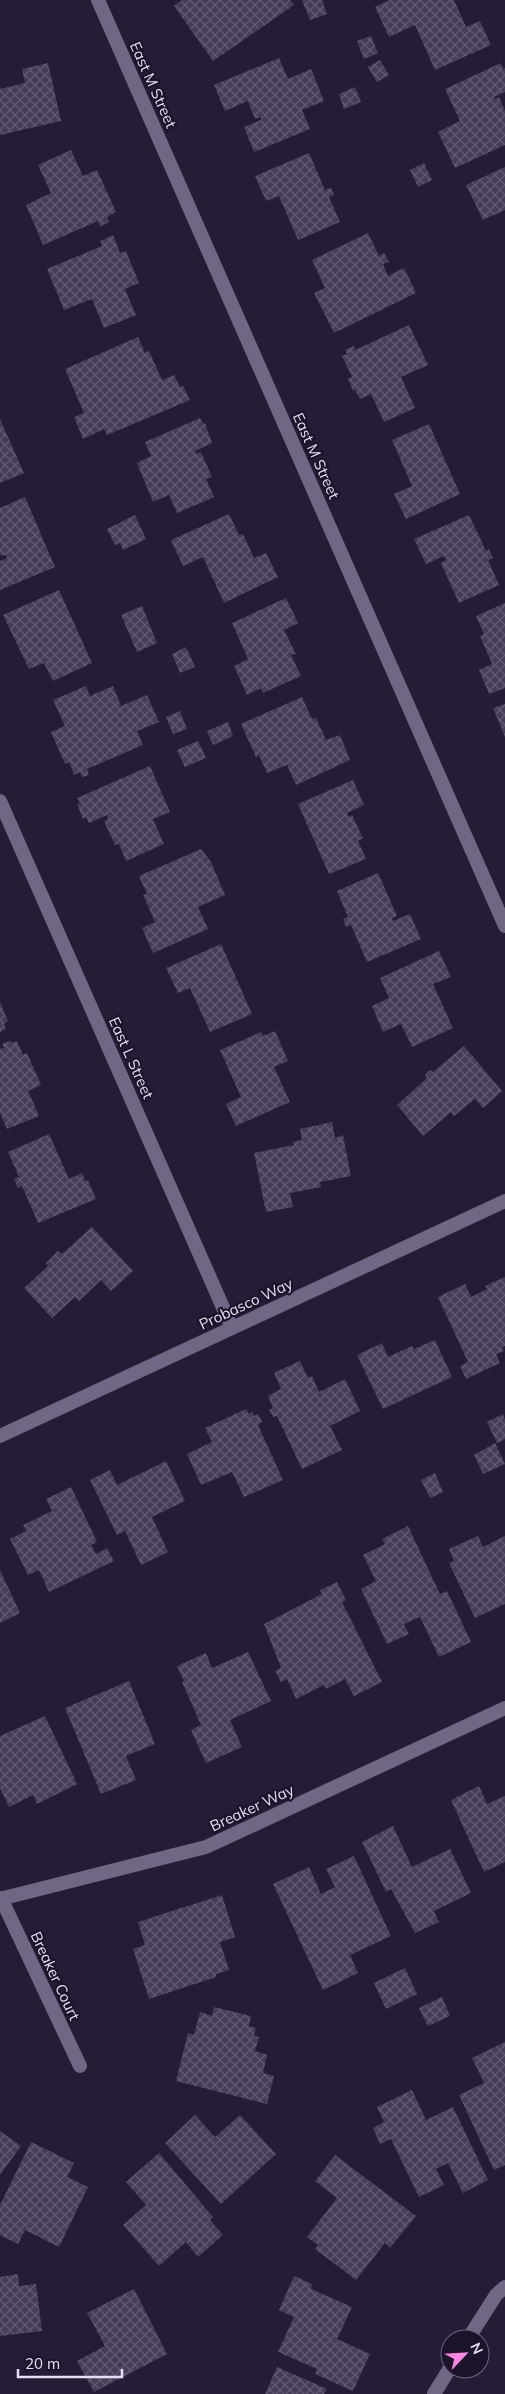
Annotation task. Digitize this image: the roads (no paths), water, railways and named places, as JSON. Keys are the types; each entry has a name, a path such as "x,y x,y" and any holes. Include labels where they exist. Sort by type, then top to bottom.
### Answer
{"street":[{"name":"East M Street","path":"98,0 505,926"},
{"name":"East L Street","path":"0,801 232,1328"},
{"name":"Probasco Way","path":"0,1436 505,1201"},
{"name":"Breaker Way","path":"1,1899 206,1847 505,1708"},
{"name":"Breaker Court","path":"1,1899 80,2066"},
{"path":"474,2329 496,2295 505,2287"},
{"path":"434,2394 443,2379"}]}
